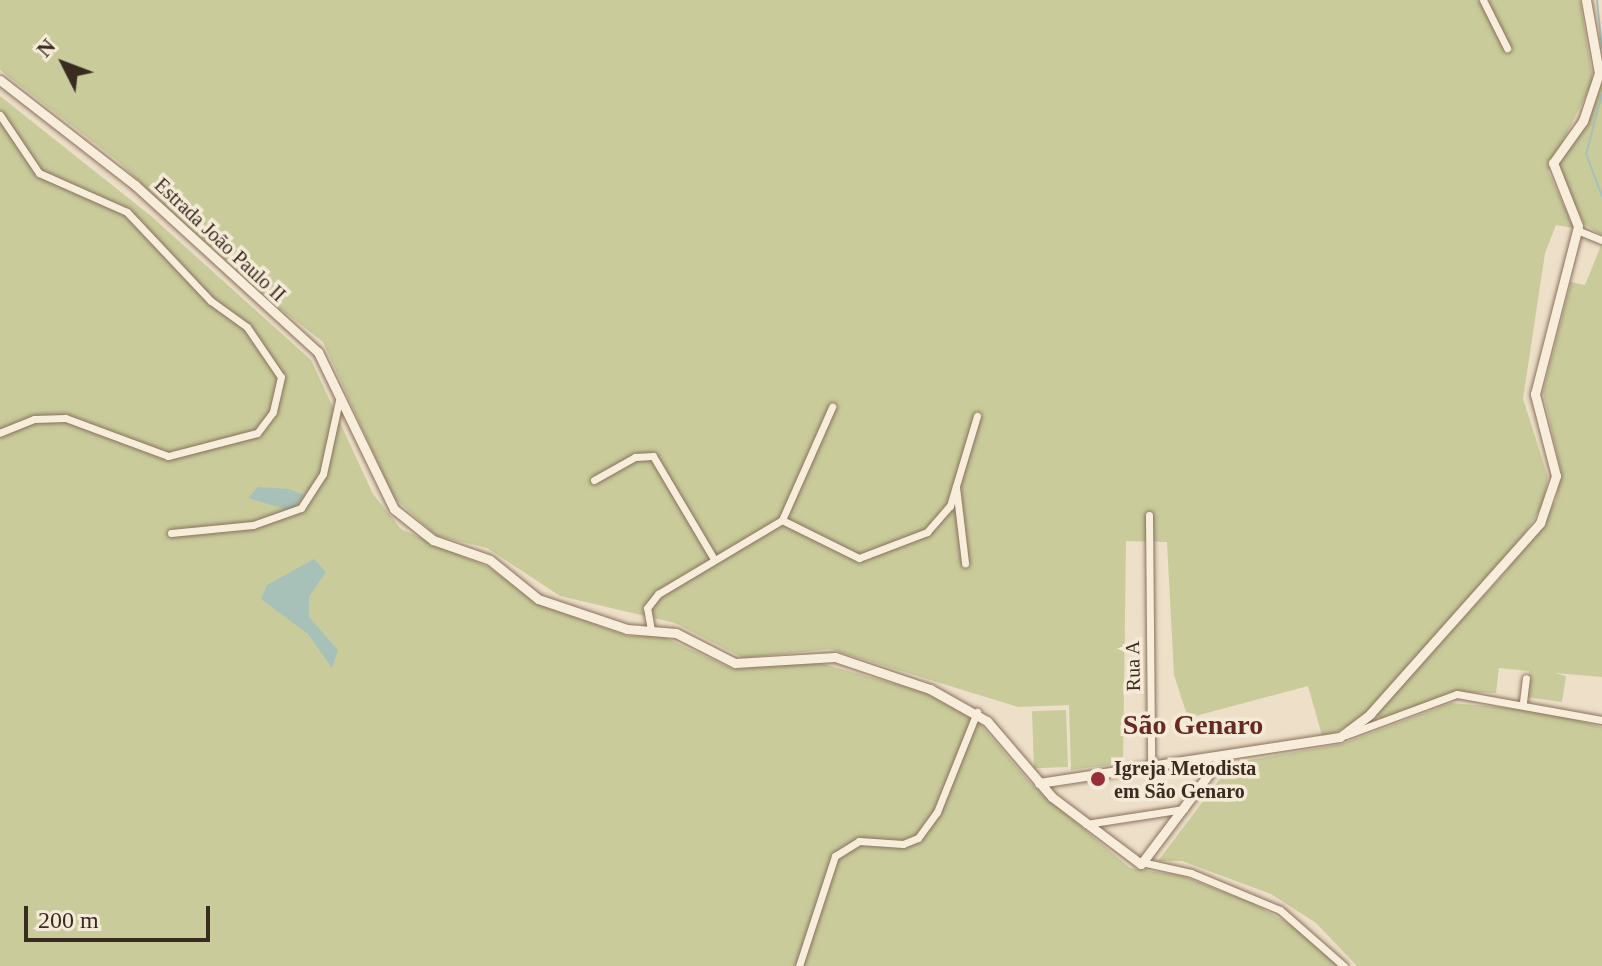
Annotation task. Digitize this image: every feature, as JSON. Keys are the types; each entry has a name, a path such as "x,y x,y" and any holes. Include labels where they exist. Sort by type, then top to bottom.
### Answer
{"street":[{"path":"1483,0 1507,48"},
{"path":"1340,737 1427,652 1548,507 1556,476 1535,394 1577,230 1553,163 1583,121 1598,79 1586,0"},
{"name":"Estrada João Paulo II","path":"0,80 135,185 308,343 340,396 380,489 424,535 490,560 538,599 651,630 676,633 735,663 835,657 977,712 1039,783 1083,824 1129,860 1191,873 1280,910 1344,966"},
{"path":"0,115 39,173 127,212 211,301 247,327 281,377 273,412 257,433 168,456 65,418 34,419 0,433"},
{"path":"1577,230 1602,240"},
{"path":"171,533 253,525 301,508 323,474 340,396"},
{"path":"651,630 652,599 782,520 832,407"},
{"path":"782,520 848,556 870,558 935,527 956,487 977,416"},
{"path":"594,480 653,456 714,559"},
{"path":"956,487 965,563"},
{"name":"Rua A","path":"1149,515 1151,767"},
{"path":"1523,702 1526,678"},
{"path":"1039,783 1220,759 1340,737 1449,696 1523,702 1602,720"},
{"path":"799,966 835,856 859,841 903,844 918,838 937,812 977,712"},
{"path":"1146,863 1220,759"},
{"path":"1083,824 1187,808"}],"green space":[{"path":"0,0 1580,0 1593,81 1548,171 1574,228 1556,225 1545,253 1523,399 1548,477 1543,504 1523,536 1361,719 1323,739 1308,686 1188,718 1174,675 1167,542 1126,541 1123,763 1071,770 1069,705 1018,707 830,649 743,658 675,623 560,596 487,548 437,536 394,498 323,342 237,275 119,162 0,70"},
{"path":"1602,79 1602,235 1584,224 1556,164 1591,115"},
{"path":"0,96 151,216 311,360 373,494 401,529 490,568 543,606 628,636 662,636 732,669 816,662 924,692 979,723 1032,785 1130,868 1182,876 1254,904 1307,934 1337,966 0,966"},
{"path":"1602,243 1602,677 1555,673 1566,676 1562,702 1526,697 1529,671 1499,668 1496,693 1452,692 1382,720 1375,713 1505,573 1556,501 1561,471 1543,392 1571,282 1585,285"},
{"path":"1451,703 1543,711 1602,727 1602,966 1357,966 1316,923 1271,894 1182,861 1158,861 1232,763 1342,744"},
{"path":"1066,710 1068,767 1034,768 1032,711"}],"water":[{"path":"258,487 289,489 304,495 291,511 248,498"},
{"path":"314,559 326,572 309,597 309,617 338,650 332,668 308,634 261,599 267,585"}],"waterway":[{"path":"1597,0 1602,49"},
{"path":"1602,95 1586,154 1602,196"}],"place":[{"name":"Igreja Metodista em São Genaro","path":"1098,779"}],"district":[{"name":"São Genaro","path":"1193,725"}]}
